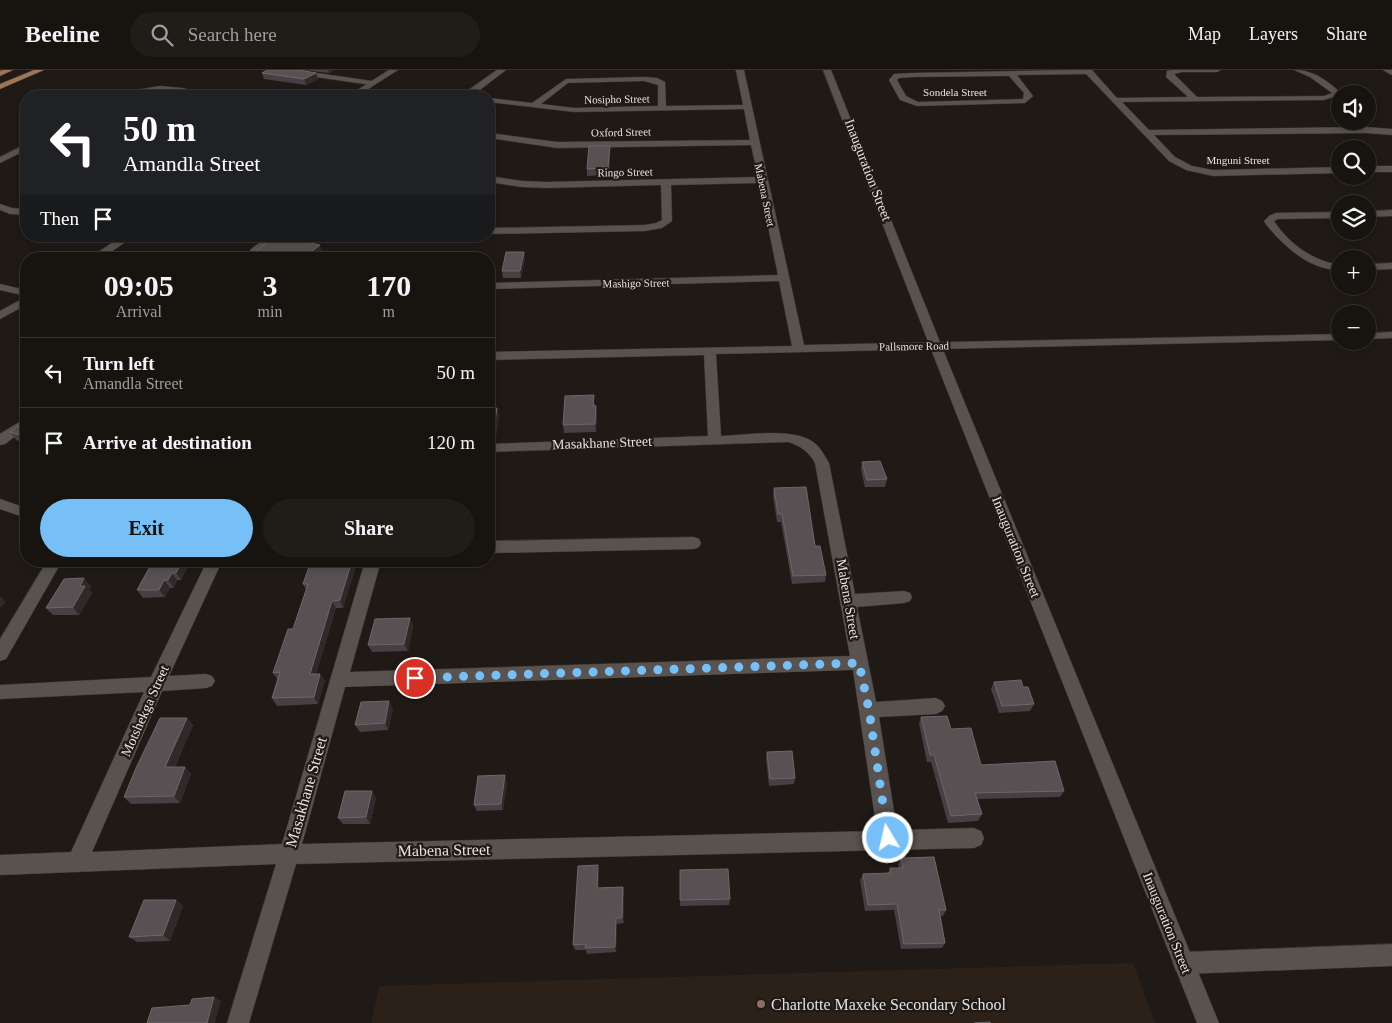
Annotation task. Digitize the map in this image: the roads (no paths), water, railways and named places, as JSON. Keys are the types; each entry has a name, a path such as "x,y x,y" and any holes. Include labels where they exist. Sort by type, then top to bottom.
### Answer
{"main road":[{"path":"0,74 9,70"},
{"path":"0,87 40,70"}],"street":[{"path":"280,70 372,83"},
{"path":"361,90 394,70"},
{"path":"474,90 502,70"},
{"name":"Mabena Street","path":"740,70 782,278 799,348"},
{"name":"Inauguration Street","path":"828,70 936,346 1208,1023"},
{"path":"1195,99 1170,77 1170,73 1182,70 1217,70"},
{"path":"1115,100 1324,98 1338,94 1313,75 1298,70"},
{"path":"1387,70 1392,73"},
{"name":"Sondela Street","path":"1012,74 1028,93 1029,96 1026,101 917,104 903,98 893,80 897,76 905,75 1088,71"},
{"name":"Mnguni Street","path":"1088,71 1172,159 1196,171 1213,173 1331,170"},
{"path":"534,106 566,81 644,79 654,80 662,84 662,109"},
{"path":"146,90 157,88 171,90"},
{"name":"Nosipho Street","path":"495,101 574,110 747,107"},
{"path":"1146,133 1388,132"},
{"name":"Oxford Street","path":"495,137 550,144 755,142"},
{"path":"0,160 20,150"},
{"path":"16,152 20,153"},
{"path":"1376,169 1392,169"},
{"name":"Ringo Street","path":"495,180 532,185 762,180"},
{"path":"495,231 645,228 659,226 667,221 666,183"},
{"path":"0,207 10,211 20,212"},
{"path":"1376,214 1392,214"},
{"path":"1331,215 1276,216 1269,221 1306,260 1320,266 1331,267"},
{"path":"104,252 120,242"},
{"path":"254,252 268,242"},
{"path":"1376,267 1392,266"},
{"name":"Mashigo Street","path":"495,286 782,278"},
{"path":"0,288 20,293"},
{"path":"0,316 20,304"},
{"path":"1376,336 1392,335"},
{"name":"Pallsmore Road","path":"495,356 1331,336"},
{"path":"710,351 715,439"},
{"path":"0,441 20,426"},
{"name":"Mabena Street","path":"788,438 803,442 813,449 822,463 850,601 859,663 869,710 888,838"},
{"name":"Masakhane Street","path":"495,448 788,438"},
{"path":"0,504 20,510"},
{"path":"495,547 694,543"},
{"path":"0,654 52,567"},
{"name":"Motshekga Street","path":"77,862 156,685 212,567"},
{"name":"Masakhane Street","path":"238,1023 289,854 370,567"},
{"path":"850,601 904,598"},
{"path":"338,680 859,663"},
{"path":"0,692 206,681"},
{"path":"869,710 936,706"},
{"name":"Mabena Street","path":"0,865 289,854 888,838 974,838"},
{"path":"1184,962 1392,955"}],"place":[{"name":"Charlotte Maxeke Secondary School","path":"761,1004"}]}
